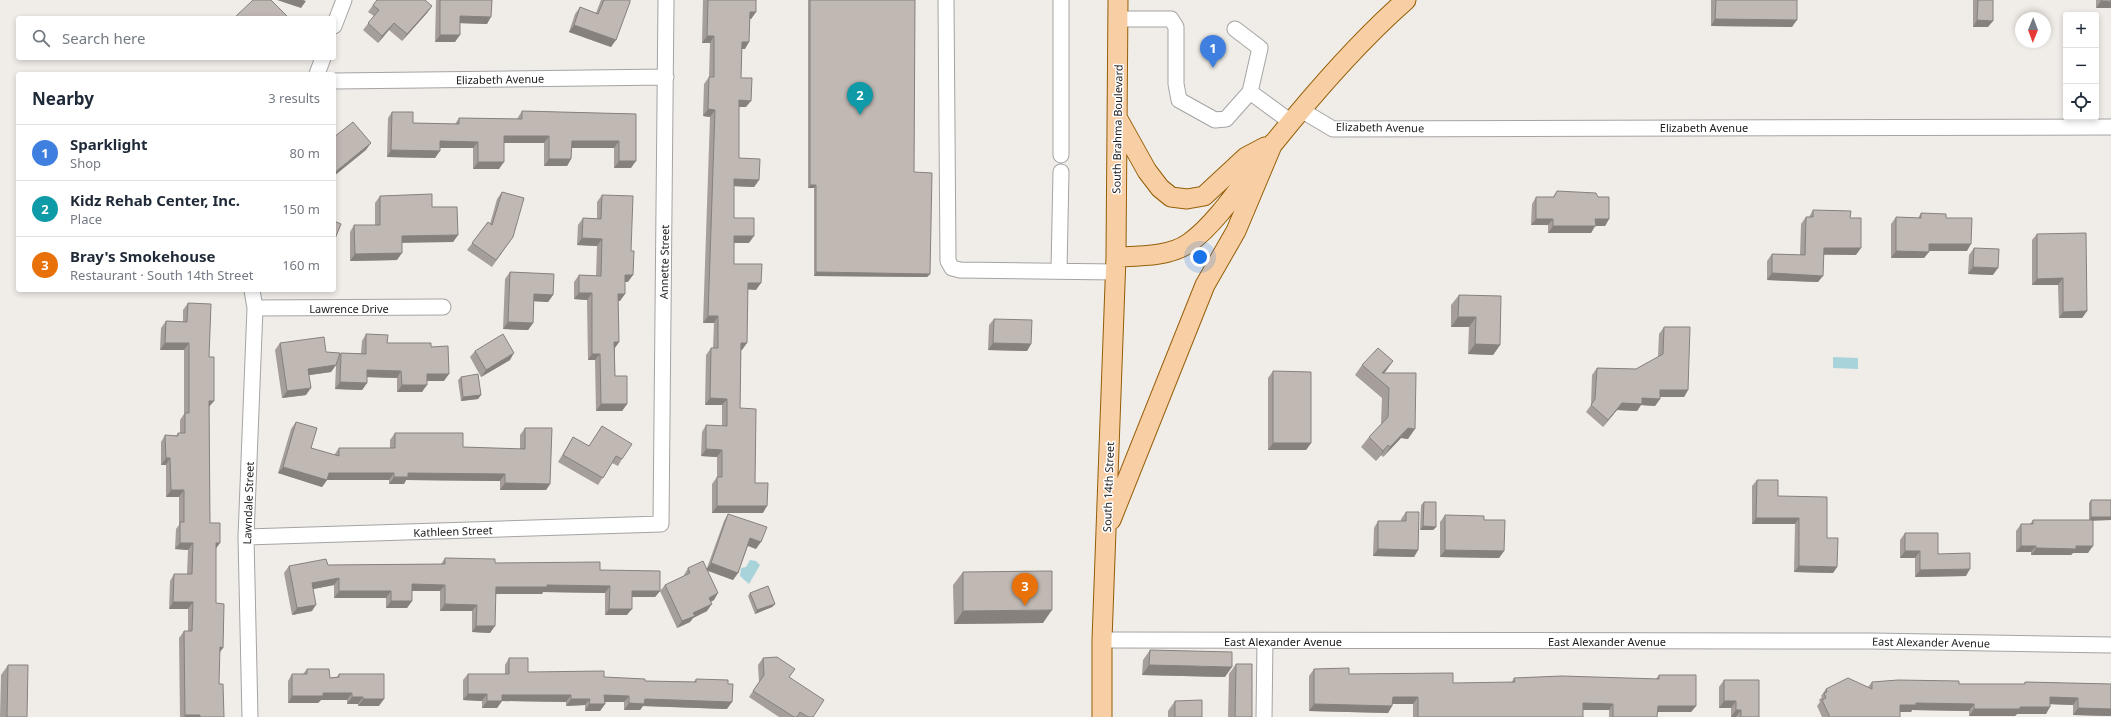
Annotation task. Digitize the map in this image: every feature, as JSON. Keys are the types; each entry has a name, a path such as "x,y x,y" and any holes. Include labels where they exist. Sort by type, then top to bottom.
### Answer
{"main road":[{"name":"South Brahma Boulevard","path":"1116,265 1118,0"},
{"path":"1116,265 1160,254 1188,244 1211,223 1273,143 1336,68 1406,0"},
{"path":"1117,119 1147,171 1160,188 1171,197 1187,199 1204,196 1246,157 1273,143"},
{"path":"1106,534 1205,285 1236,231 1273,143"},
{"name":"South 14th Street","path":"1102,717 1102,640 1116,265"}],"street":[{"path":"336,21 344,0"},
{"name":"Annette Street","path":"661,524 666,0"},
{"path":"946,0 948,261 952,268 960,270 1059,270 1116,265"},
{"path":"1061,0 1061,155"},
{"path":"1118,19 1171,18 1176,27 1176,84 1178,100 1215,120 1226,119 1250,92 1260,48 1234,29"},
{"path":"318,72 322,60"},
{"name":"Elizabeth Avenue","path":"336,81 666,77"},
{"name":"Elizabeth Avenue","path":"1250,92 1296,116 1333,128 2111,127"},
{"path":"1059,270 1061,172"},
{"name":"Lawndale Street","path":"250,717 246,537 254,308 252,292"},
{"name":"Lawrence Drive","path":"254,308 443,307"},
{"name":"Kathleen Street","path":"246,537 661,524"},
{"name":"East Alexander Avenue","path":"1102,640 1871,641 2111,644"},
{"path":"1264,717 1265,641"}],"water":[{"path":"1833,357 1858,358 1858,369 1833,368"},
{"path":"750,560 756,561 760,565 749,584 740,576 741,568 746,567"}],"building":[{"path":"253,0 271,0 287,16 236,16"},
{"path":"377,0 425,0 432,6 407,34 394,23 382,36 368,23 379,10 373,5"},
{"path":"440,0 492,0 491,17 460,16 460,35 440,35"},
{"path":"604,0 630,0 616,40 574,25 580,7 598,14"},
{"path":"708,0 756,0 756,12 750,12 749,42 742,42 741,78 752,78 751,101 739,100 739,158 760,159 759,180 734,179 734,218 754,218 754,236 734,236 734,264 762,264 761,283 748,283 747,343 741,343 740,408 756,409 755,483 768,483 767,506 717,506 717,477 722,477 722,450 706,449 706,425 727,426 727,399 710,398 711,348 718,348 718,316 708,316 715,110 708,109 709,77 714,77 714,36 707,36"},
{"path":"810,0 915,0 914,172 932,173 930,274 816,272 816,185 810,185"},
{"path":"1716,0 1797,0 1797,20 1715,19"},
{"path":"1978,0 1993,0 1993,21 1977,20"},
{"path":"2111,0 2111,2 2101,1"},
{"path":"522,111 636,114 636,161 619,161 619,141 572,141 571,159 549,159 549,136 504,136 504,162 478,162 478,142 440,141 440,151 391,150 392,112 413,112 413,123 459,124 459,118 522,119"},
{"path":"353,122 371,143 336,171 336,135"},
{"path":"1557,191 1596,193 1598,197 1609,197 1609,219 1595,219 1596,226 1553,226 1553,219 1536,219 1536,197 1554,197"},
{"path":"502,192 524,198 513,237 496,260 472,243 488,222 492,225"},
{"path":"432,194 432,207 457,207 458,235 402,236 402,253 355,254 354,225 380,225 380,196"},
{"path":"602,195 633,196 631,251 634,251 633,275 625,275 625,294 618,294 619,342 614,342 615,376 627,376 627,404 601,404 600,354 592,354 592,293 579,293 579,275 601,276 602,239 582,238 583,218 601,219"},
{"path":"1813,210 1851,211 1850,218 1861,218 1861,248 1824,248 1823,276 1772,273 1772,254 1805,255 1806,217 1813,217"},
{"path":"1921,213 1946,214 1946,218 1972,218 1971,244 1929,244 1929,252 1896,251 1896,217 1921,218"},
{"path":"336,222 341,224 336,236"},
{"path":"2086,233 2087,311 2063,312 2063,278 2037,279 2037,234"},
{"path":"1974,248 1999,249 1998,268 1973,267"},
{"path":"510,272 554,274 553,295 534,294 533,323 508,322"},
{"path":"1459,295 1501,296 1500,345 1475,344 1476,317 1458,317"},
{"path":"188,303 211,304 209,357 214,357 214,401 209,401 210,523 220,523 220,543 216,543 216,603 224,604 223,648 220,647 219,684 223,684 224,717 200,717 200,715 185,715 184,631 192,631 193,602 173,602 174,574 192,574 193,543 180,543 180,522 184,522 184,490 171,490 170,458 166,458 165,435 178,436 178,433 185,433 185,413 189,413 189,343 165,343 166,321 187,322"},
{"path":"994,319 1032,320 1031,344 993,343"},
{"path":"1664,327 1690,327 1688,390 1660,390 1660,399 1642,398 1642,404 1622,403 1608,420 1591,405 1595,399 1597,368 1636,369 1663,354"},
{"path":"366,334 388,335 387,343 431,343 431,347 448,346 449,374 427,374 427,385 402,385 401,371 367,370 367,383 340,382 341,353 366,354"},
{"path":"503,334 514,353 486,370 475,351"},
{"path":"324,337 326,352 340,353 336,365 308,369 311,388 287,391 280,343"},
{"path":"1378,348 1393,361 1382,373 1416,373 1415,429 1408,428 1390,447 1388,445 1383,451 1369,437 1388,417 1389,388 1362,365"},
{"path":"1273,371 1311,372 1311,443 1273,443"},
{"path":"478,374 481,395 463,397 461,377"},
{"path":"296,422 317,428 311,448 339,456 339,448 395,448 395,433 463,433 463,447 525,449 525,428 552,428 550,484 505,483 505,474 408,473 408,477 394,477 394,473 329,473 327,480 283,467"},
{"path":"602,426 632,444 622,459 616,456 603,478 563,455 573,437 589,446"},
{"path":"1757,480 1778,480 1778,496 1827,497 1827,538 1838,538 1837,567 1799,566 1799,518 1756,518"},
{"path":"2091,500 2111,500 2111,517 2091,517"},
{"path":"1424,502 1436,502 1436,527 1423,526"},
{"path":"1406,512 1419,512 1418,550 1378,549 1378,521 1406,521"},
{"path":"728,514 767,527 761,542 750,538 738,573 711,563"},
{"path":"1445,515 1484,516 1484,520 1505,520 1504,551 1445,550"},
{"path":"2033,520 2093,520 2093,546 2076,546 2076,549 2021,546 2021,524 2033,524"},
{"path":"1905,533 1938,533 1938,554 1970,553 1970,569 1920,570 1920,551 1905,551"},
{"path":"445,558 495,559 495,563 600,562 600,570 660,571 660,591 632,591 632,609 609,609 610,586 547,585 547,587 496,587 495,626 476,626 477,605 445,604 445,585 412,584 412,601 391,601 391,591 339,591 339,578 312,583 316,605 297,608 289,566 326,559 328,565 445,564"},
{"path":"703,561 718,593 709,598 712,604 693,613 695,616 682,621 665,585 690,573 688,568"},
{"path":"1052,571 1052,610 963,611 963,572"},
{"path":"768,586 775,604 757,610 750,593"},
{"path":"1150,650 1232,652 1232,667 1149,665"},
{"path":"777,657 795,669 789,677 824,700 813,717 808,717 800,712 797,717 794,717 753,691 764,675 763,658"},
{"path":"509,658 528,658 528,672 604,671 604,677 645,679 645,681 696,682 696,679 728,680 728,684 733,684 732,702 645,699 644,704 629,703 629,696 604,695 605,704 589,704 590,699 571,699 571,695 502,695 502,701 487,701 487,694 468,694 468,674 509,674"},
{"path":"1236,664 1252,664 1252,717 1235,717"},
{"path":"8,665 28,665 27,717 7,717"},
{"path":"1349,668 1349,674 1453,673 1453,683 1515,682 1514,678 1562,676 1659,679 1659,675 1696,675 1696,706 1658,706 1657,717 1613,717 1613,704 1583,703 1583,717 1418,717 1418,697 1393,697 1392,706 1314,704 1314,669"},
{"path":"307,669 329,669 330,678 339,677 339,674 384,674 384,699 363,699 363,697 352,697 352,693 323,693 323,696 292,696 292,674 307,674"},
{"path":"1848,678 1872,689 1872,682 1898,680 1959,681 1959,684 2025,684 2025,682 2111,684 2111,709 2078,708 2078,698 2050,697 2050,707 2020,707 2020,709 1974,709 1974,704 1916,703 1916,705 1900,705 1900,717 1829,717 1822,700 1826,698 1824,693 1827,692 1826,689"},
{"path":"1724,680 1759,680 1759,717 1741,717 1741,710 1736,710 1736,701 1724,701"},
{"path":"1202,700 1202,717 1175,717 1175,701"}],"place":[{"name":"Sparklight","path":"1213,68"},
{"name":"Kidz Rehab Center, Inc.","path":"860,115"},
{"name":"Bray's Smokehouse","path":"1025,606"}]}
